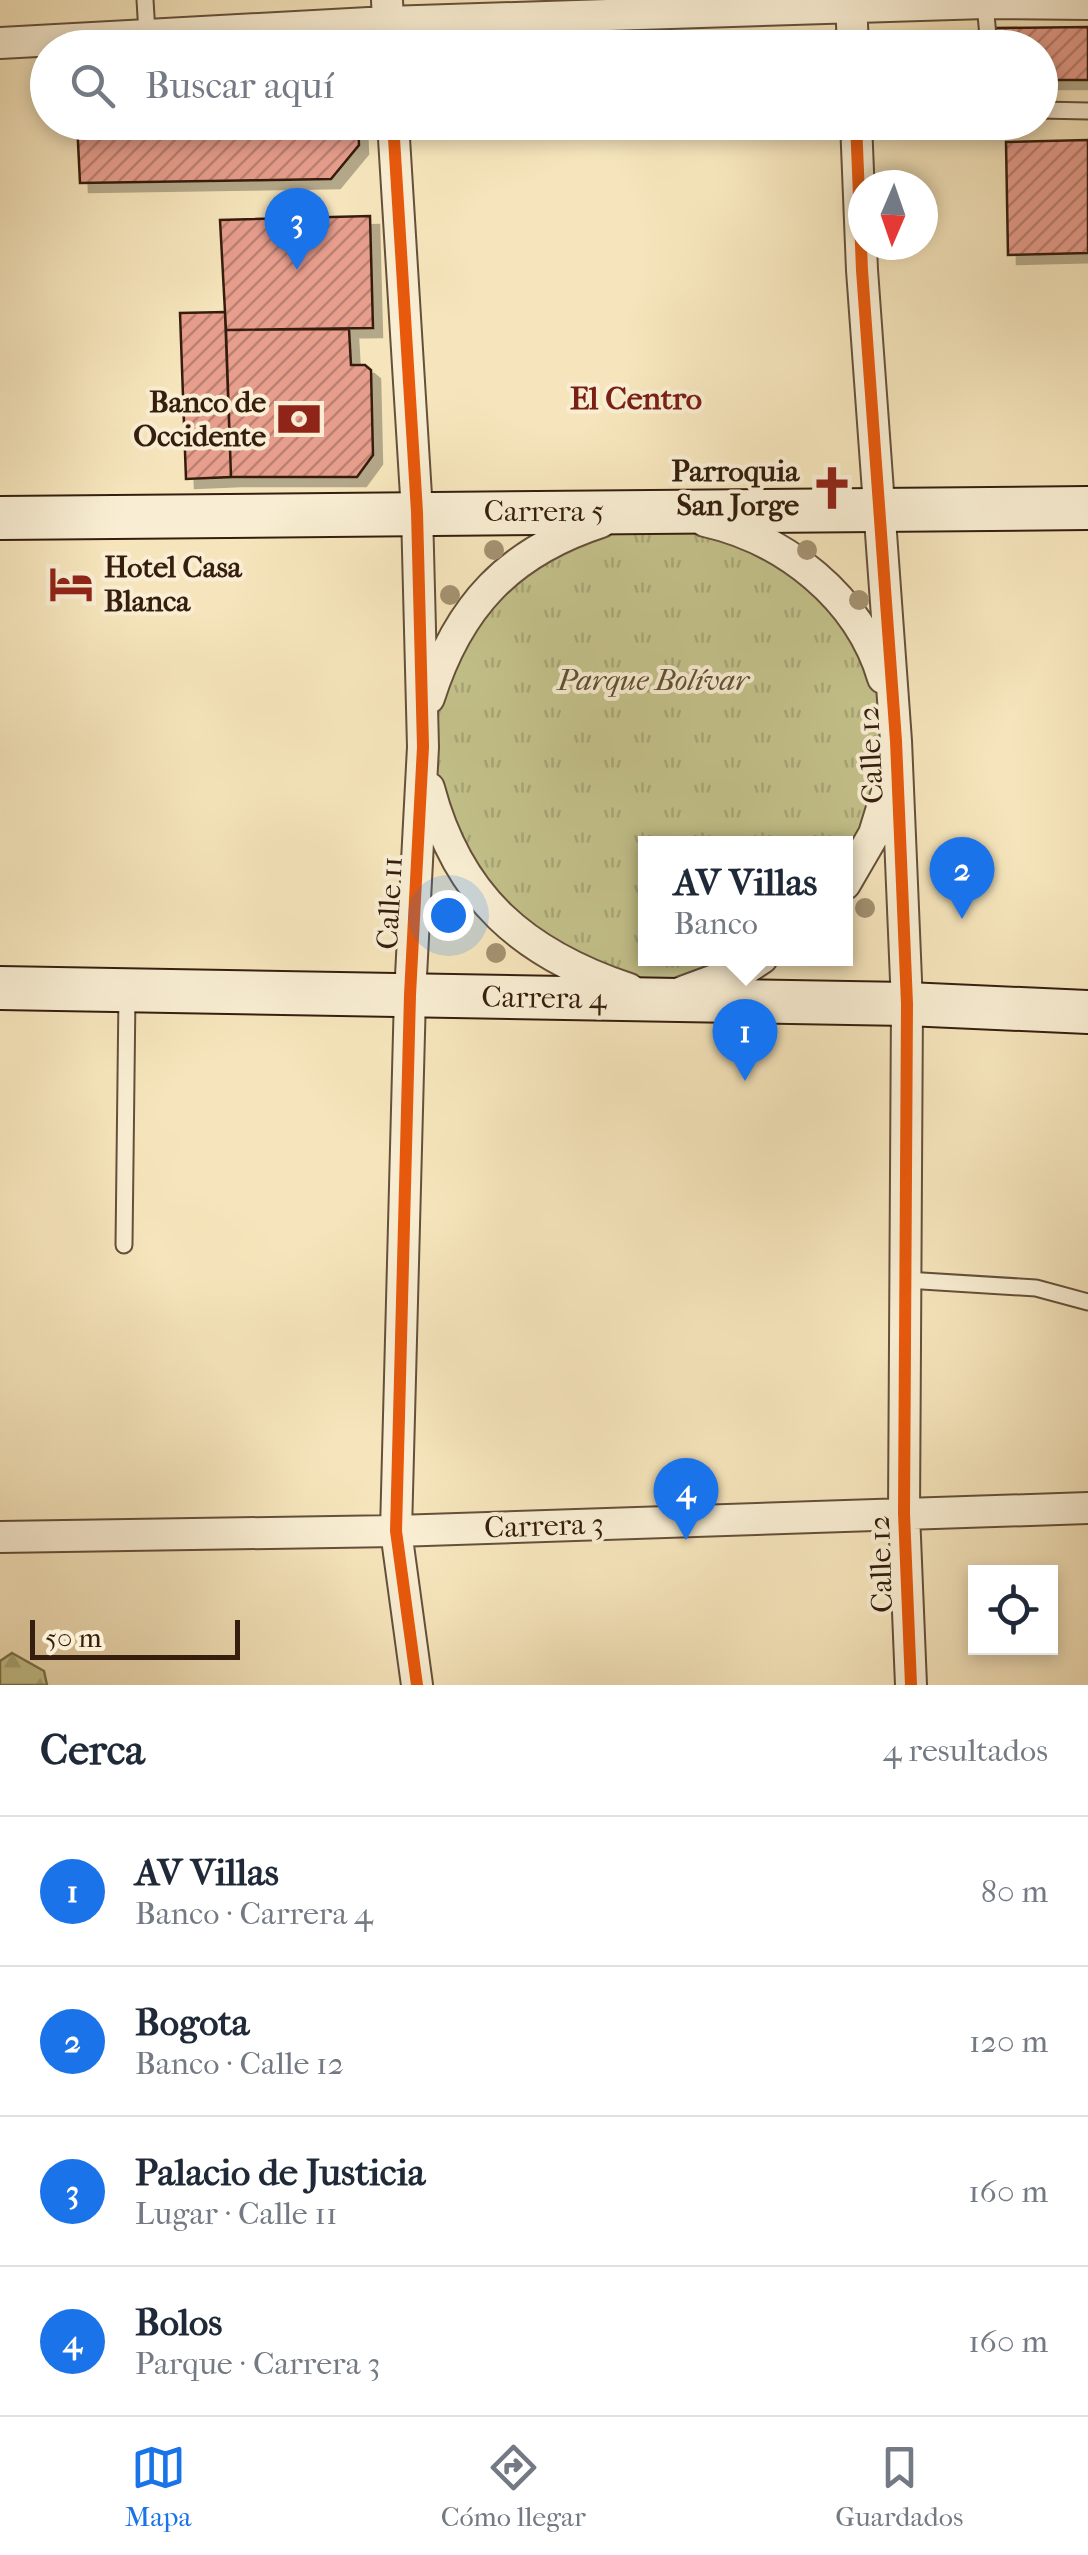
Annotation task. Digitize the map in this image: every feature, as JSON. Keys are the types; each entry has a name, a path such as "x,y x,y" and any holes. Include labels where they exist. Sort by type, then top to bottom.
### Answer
{"main road":[{"name":"Carrera 5","path":"0,518 1088,508"},
{"name":"Carrera 4","path":"0,988 907,1004 1088,1012"}],"street":[{"path":"219,30 851,4 1088,4"},
{"path":"851,4 852,30"},
{"path":"0,43 30,41"},
{"name":"Calle 11","path":"395,140 418,512 423,747 410,995 396,1531 418,1685"},
{"name":"Calle 12","path":"857,140 862,270 896,741 907,1004 904,1513 911,1685"},
{"path":"751,966 660,1000 587,976 553,958 494,912 471,883 437,818 423,747 428,702 441,659 463,619 492,584 526,555 566,534 656,510 724,525 757,537 816,576 864,634 880,668 896,741 889,789 874,834 853,870"},
{"name":"Carrera 3","path":"0,1538 396,1531 1088,1508"}],"lane":[{"path":"145,0 147,30"},
{"path":"985,3 987,30"},
{"path":"1058,111 1088,112"},
{"path":"124,1245 128,990"},
{"path":"906,1280 1036,1288 1088,1302"}],"green space":[{"name":"Parque Bolívar","path":"724,525 757,537 863,634 896,741 853,862 853,836 638,836 638,966 745,966 660,1000 494,912 423,747 463,619 566,534"},
{"path":"12,1653 44,1671 47,1685 0,1685 0,1661"}],"building":[{"path":"1088,27 1088,80 1058,80 1058,30 995,28"},
{"path":"78,140 359,140 359,145 331,179 80,183"},
{"path":"1088,140 1088,253 1008,255 1006,142"},
{"path":"370,216 373,328 226,330 220,220"},
{"path":"225,312 231,477 186,479 180,313"},
{"path":"349,329 351,365 365,365 371,370 373,455 357,477 231,477 226,330"}],"cycle path":[{"path":"394,140 417,512 423,747 410,995 396,1531 417,1685"},
{"path":"857,140 862,270 896,741 907,1004 904,1513 911,1685"}],"place":[{"name":"Palacio de Justicia","path":"297,270"},
{"name":"Banco de Occidente","path":"299,419"},
{"name":"Parroquia San Jorge","path":"832,488"},
{"name":"Hotel Casa Blanca","path":"71,584"},
{"name":"Bogota","path":"962,919"},
{"name":"AV Villas","path":"745,1081"},
{"name":"Bolos","path":"686,1540"}],"district":[{"name":"El Centro","path":"636,398"}]}
